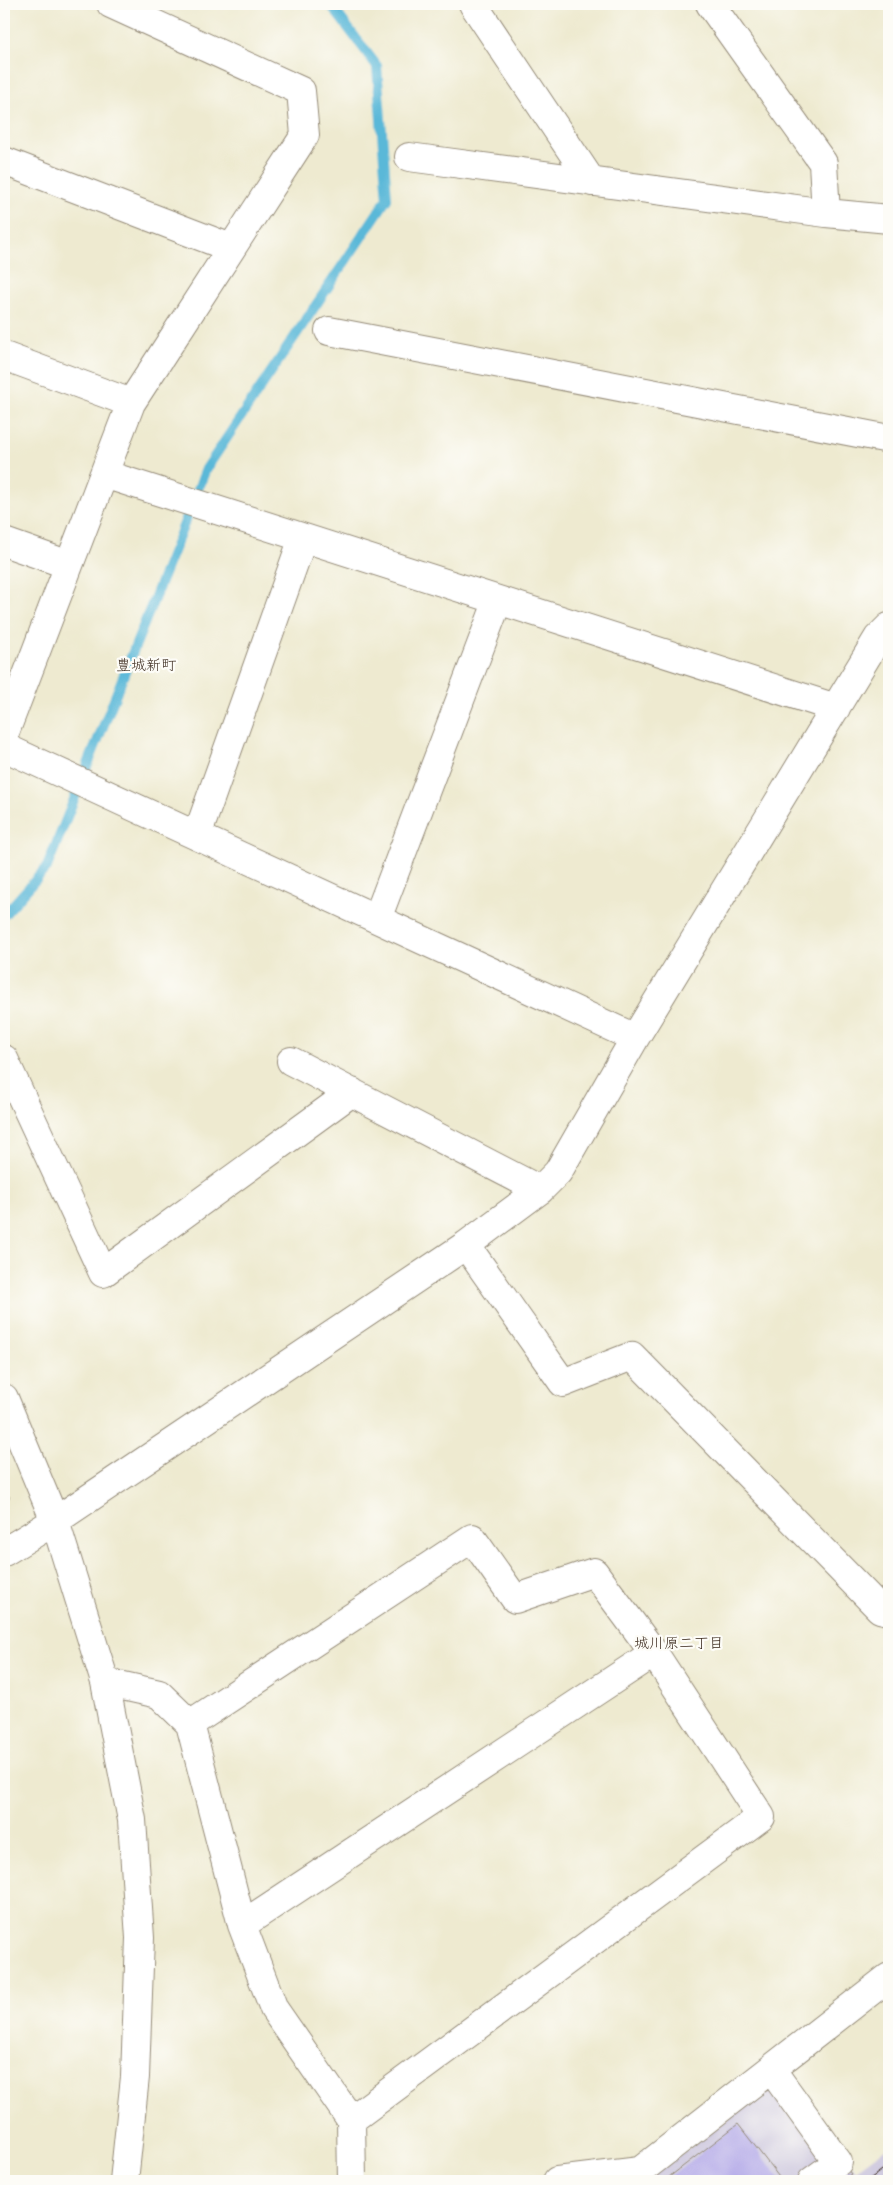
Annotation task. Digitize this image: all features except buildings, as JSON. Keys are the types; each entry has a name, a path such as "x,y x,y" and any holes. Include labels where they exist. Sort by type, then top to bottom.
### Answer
{"street":[{"path":"4,734 131,403 305,135 301,91 110,4"},
{"path":"473,4 592,182"},
{"path":"710,4 823,164 826,213"},
{"path":"409,157 826,213 889,219"},
{"path":"4,162 232,248"},
{"path":"329,331 889,438"},
{"path":"4,356 131,403"},
{"path":"104,474 836,708"},
{"path":"197,836 303,538"},
{"path":"4,542 69,565"},
{"path":"377,919 498,600"},
{"path":"4,1552 55,1521 466,1246 540,1190 558,1172 635,1038 878,638 889,627"},
{"path":"4,747 635,1038"},
{"path":"4,1059 103,1273 352,1092"},
{"path":"291,1061 540,1190"},
{"path":"466,1246 563,1383 632,1356 880,1609 889,1611"},
{"path":"4,1398 55,1521 105,1682 132,1820 140,1938 135,2077 124,2181"},
{"path":"190,1724 472,1538 515,1599 594,1572 654,1653 760,1817 351,2120"},
{"path":"242,1925 654,1653"},
{"path":"105,1682 159,1694 190,1724 242,1925 274,2009 351,2120 352,2181"},
{"path":"557,2181 640,2171 889,1977"},
{"path":"771,2069 838,2162 812,2181"}],"shaded area":[{"path":"783,2077 855,2171 889,2146 889,2181 645,2181"}],"waterway":[{"path":"4,915 47,867 206,469 387,199 377,66 330,4"}],"tram line":[{"path":"867,2181 889,2165"}],"district":[{"name":"豊城新町","path":"146,665"},
{"name":"城川原二丁目","path":"679,1643"}]}
